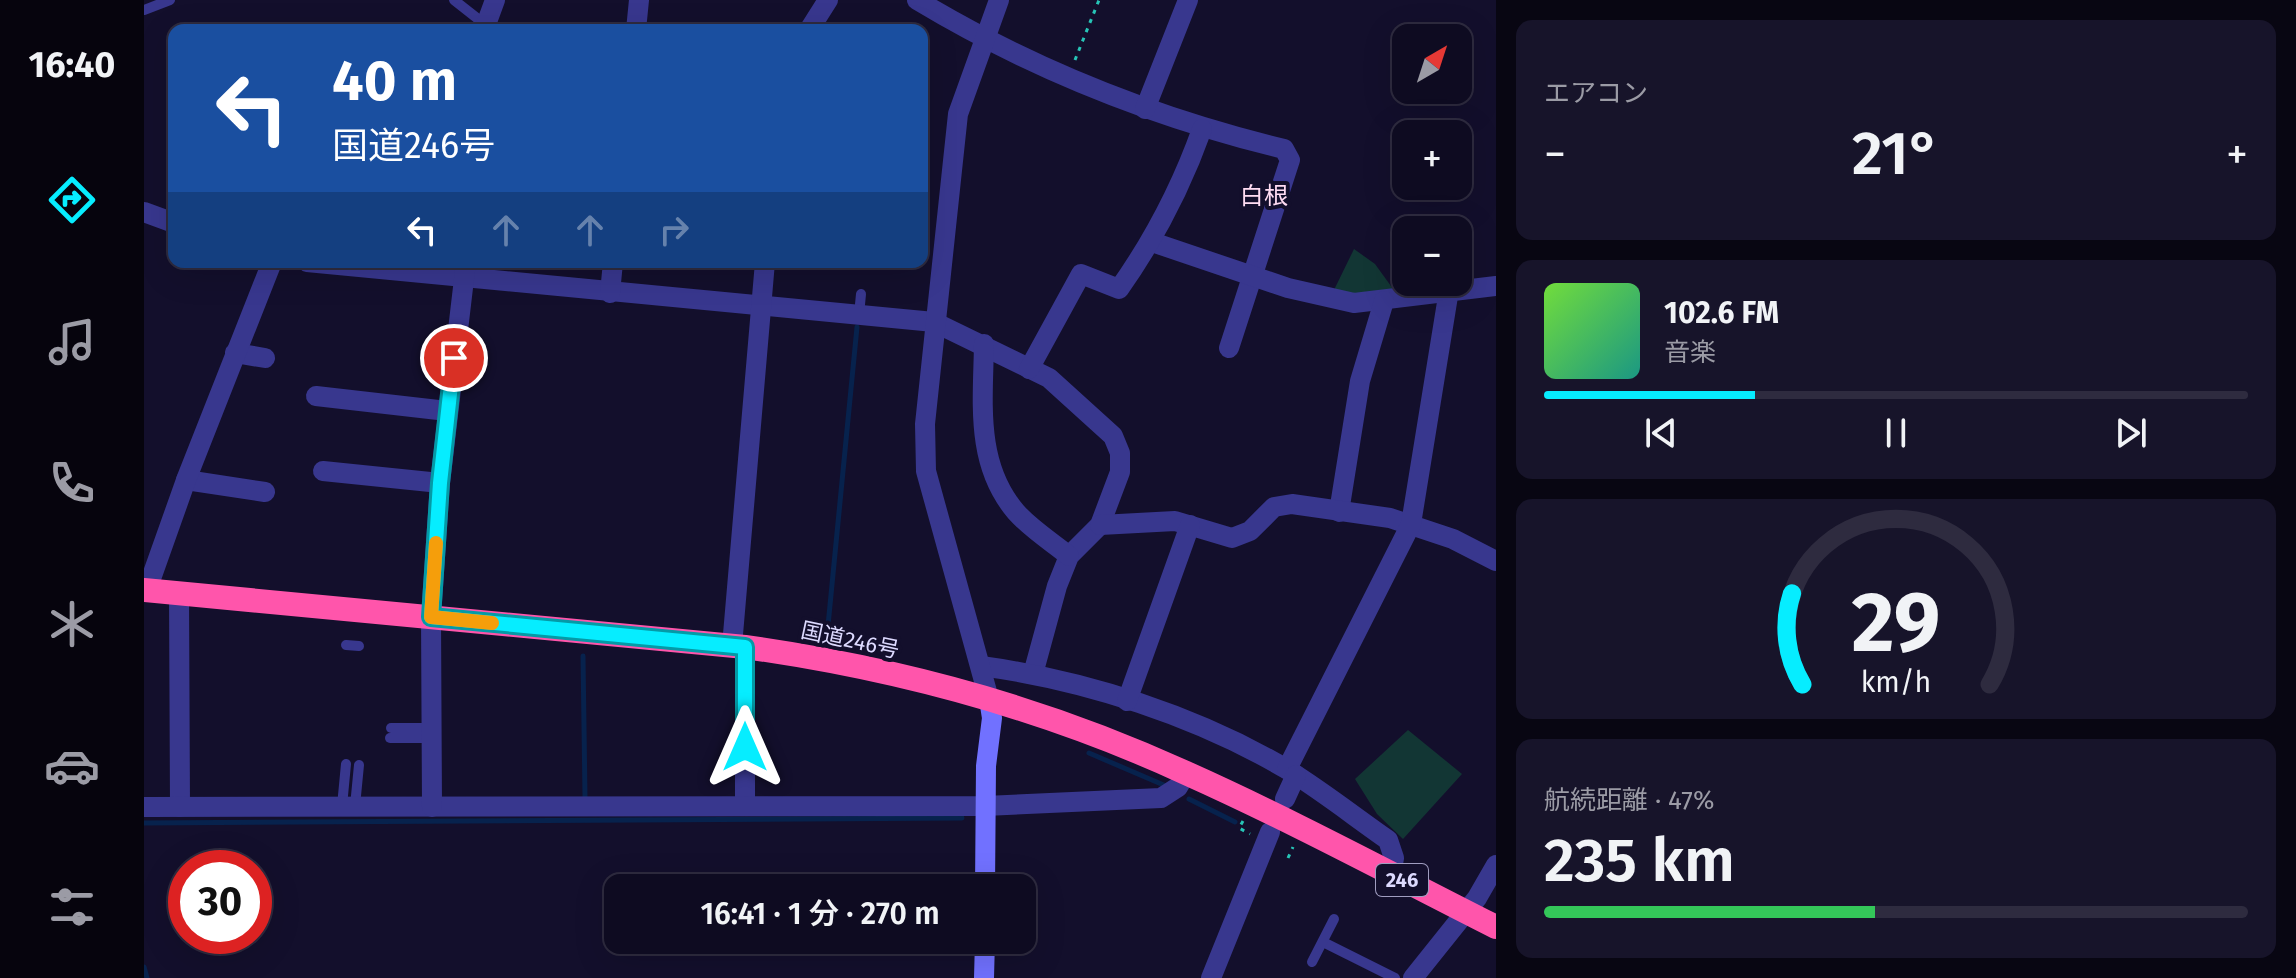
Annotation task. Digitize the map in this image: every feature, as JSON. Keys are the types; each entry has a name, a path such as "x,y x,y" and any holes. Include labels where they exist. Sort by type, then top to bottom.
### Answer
{"highway":[{"name":"国道246号","path":"146,590 738,646 814,658 989,699 1186,773 1496,927"}],"street":[{"path":"488,24 495,0"},
{"path":"637,24 639,0"},
{"path":"813,24 828,0"},
{"path":"917,0 983,40 1145,109 1202,129 1284,149 1290,160 1229,348"},
{"path":"985,874 985,806 992,718 981,666 926,471 925,424 958,114 999,0"},
{"path":"1145,109 1188,0"},
{"path":"1029,369 1081,274 1119,289 1152,242 1184,179 1202,129"},
{"path":"144,212 168,221"},
{"path":"1152,242 1288,288 1354,303 1414,296"},
{"path":"146,590 270,268"},
{"path":"426,268 465,270 610,293 934,322 1049,378 1113,436 1120,453 1120,472 1100,525 1069,556 1057,586 1033,674"},
{"path":"610,293 612,268"},
{"path":"745,804 738,646 765,268"},
{"path":"432,807 431,617 447,411 465,270"},
{"path":"1472,288 1496,286"},
{"path":"1285,799 1292,772 1411,524 1448,296"},
{"path":"1339,512 1360,381 1384,301"},
{"path":"984,344 983,440 994,479 1017,513 1069,556"},
{"path":"235,353 265,358"},
{"path":"316,396 447,411"},
{"path":"323,471 440,483"},
{"path":"186,480 265,492"},
{"path":"1100,525 1175,521 1232,538 1250,531 1274,507 1292,504 1390,518 1453,539 1496,561"},
{"path":"1127,701 1190,525"},
{"path":"179,593 180,807"},
{"path":"981,666 1033,674 1127,701 1194,725 1292,772 1388,840 1394,858 1391,875"},
{"path":"144,807 985,806 1161,798 1178,787 1186,773"},
{"path":"1211,978 1270,832"},
{"path":"1413,978 1496,865"},
{"path":"984,978 985,954"}],"lane":[{"path":"144,10 170,0"},
{"path":"454,0 480,24"},
{"path":"859,315 861,294"},
{"path":"346,645 359,646"},
{"path":"390,733 432,733"},
{"path":"346,764 348,806"},
{"path":"348,806 359,765"},
{"path":"1312,962 1334,919"},
{"path":"1323,942 1395,978"}],"path":[{"path":"1069,76 1099,0"},
{"path":"1288,858 1295,843"}],"green space":[{"path":"1354,249 1375,264 1392,287 1392,293 1354,294 1334,290"},
{"path":"1408,730 1462,774 1403,839 1377,814 1355,779"}],"waterway":[{"path":"827,636 857,327"},
{"path":"583,656 585,797"},
{"path":"1089,753 1166,786"},
{"path":"1189,799 1235,822"},
{"path":"144,823 962,818"},
{"path":"144,967 147,978"}],"slow traffic":[{"path":"436,543 431,617 492,623"}],"district":[{"name":"白根","path":"1264,196"}],"route":[{"path":"454,358 440,483 431,617 745,647 745,747"}]}
